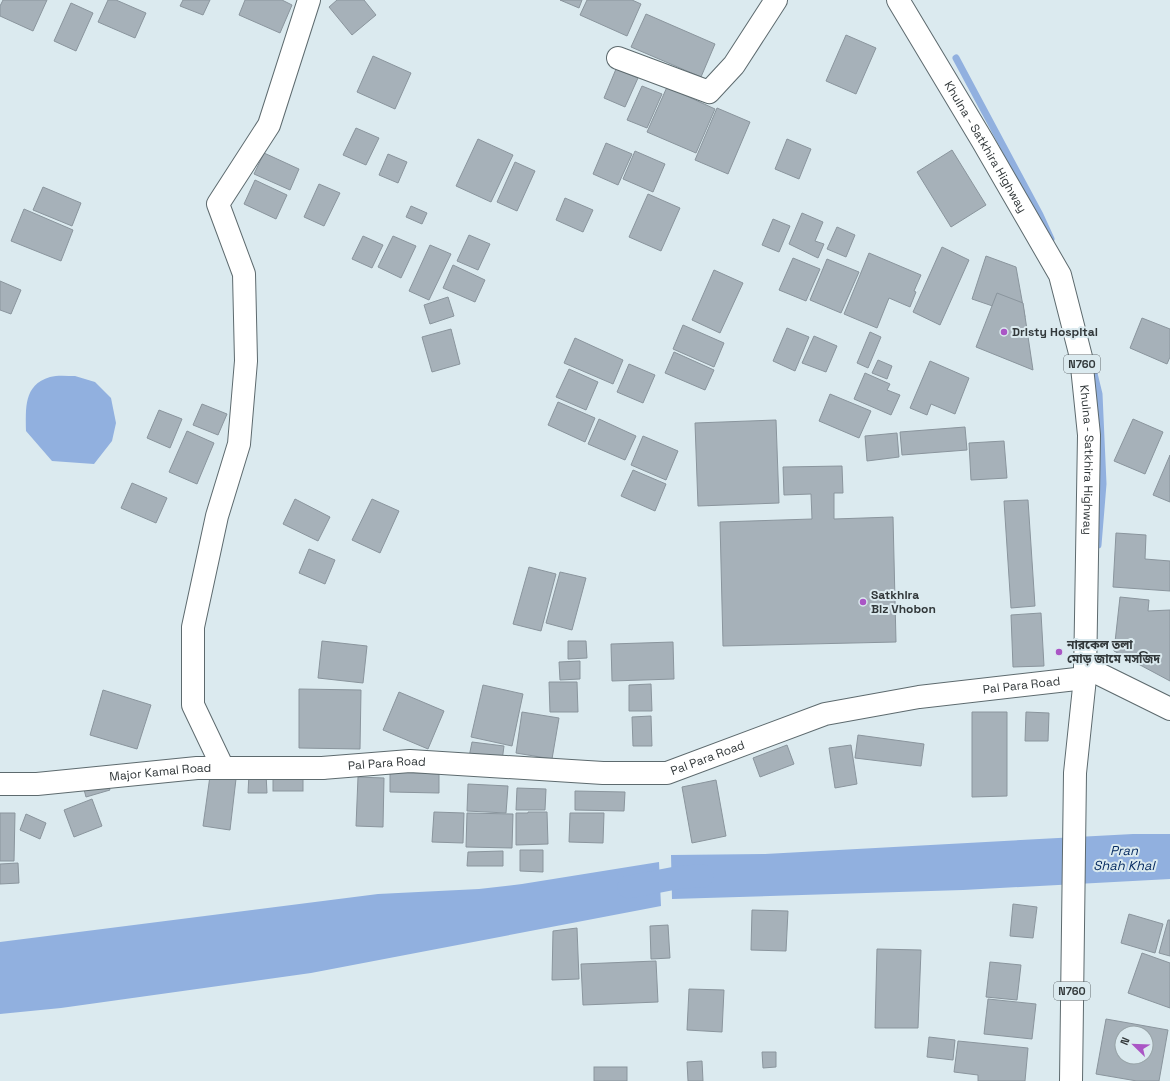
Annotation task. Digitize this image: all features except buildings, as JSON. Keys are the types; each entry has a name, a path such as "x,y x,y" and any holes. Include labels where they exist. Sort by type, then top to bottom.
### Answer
{"main road":[{"path":"223,768 193,705 193,627 217,516 239,444 246,361 244,274 218,204 269,125 309,0"},
{"path":"618,58 708,92 734,65 776,0"},
{"name":"Khulna - Satkhira Highway","path":"898,0 982,140 1060,275 1081,357 1089,435 1085,672 1075,773 1070,1081"},
{"path":"1085,672 1170,709"},
{"name":"Pal Para Road","path":"322,768 410,761 603,773 667,774 825,714 919,697 1085,672"},
{"name":"Major Kamal Road","path":"0,784 37,784 197,768 322,768"}],"water":[{"path":"75,376 95,382 111,398 116,423 112,441 94,464 52,461 26,431 26,406 35,386 41,381 50,377"},
{"name":"Pran Shah Khal","path":"1133,834 1170,834 1170,879 963,890 672,899 671,855 765,854"},
{"path":"659,862 661,906 311,973 61,1008 0,1014 0,942 378,894 479,889 522,884"}],"waterway":[{"path":"956,58 1040,215 1051,239"},
{"path":"1091,361 1099,394 1103,484 1098,545"},
{"path":"629,887 681,877 702,876"}],"place":[{"name":"Dristy Hospital","path":"1004,332"},
{"name":"Satkhira Biz Vhobon","path":"863,602"},
{"name":"নারকেল তলা মোড় জামে মসজিদ","path":"1059,652"}]}
